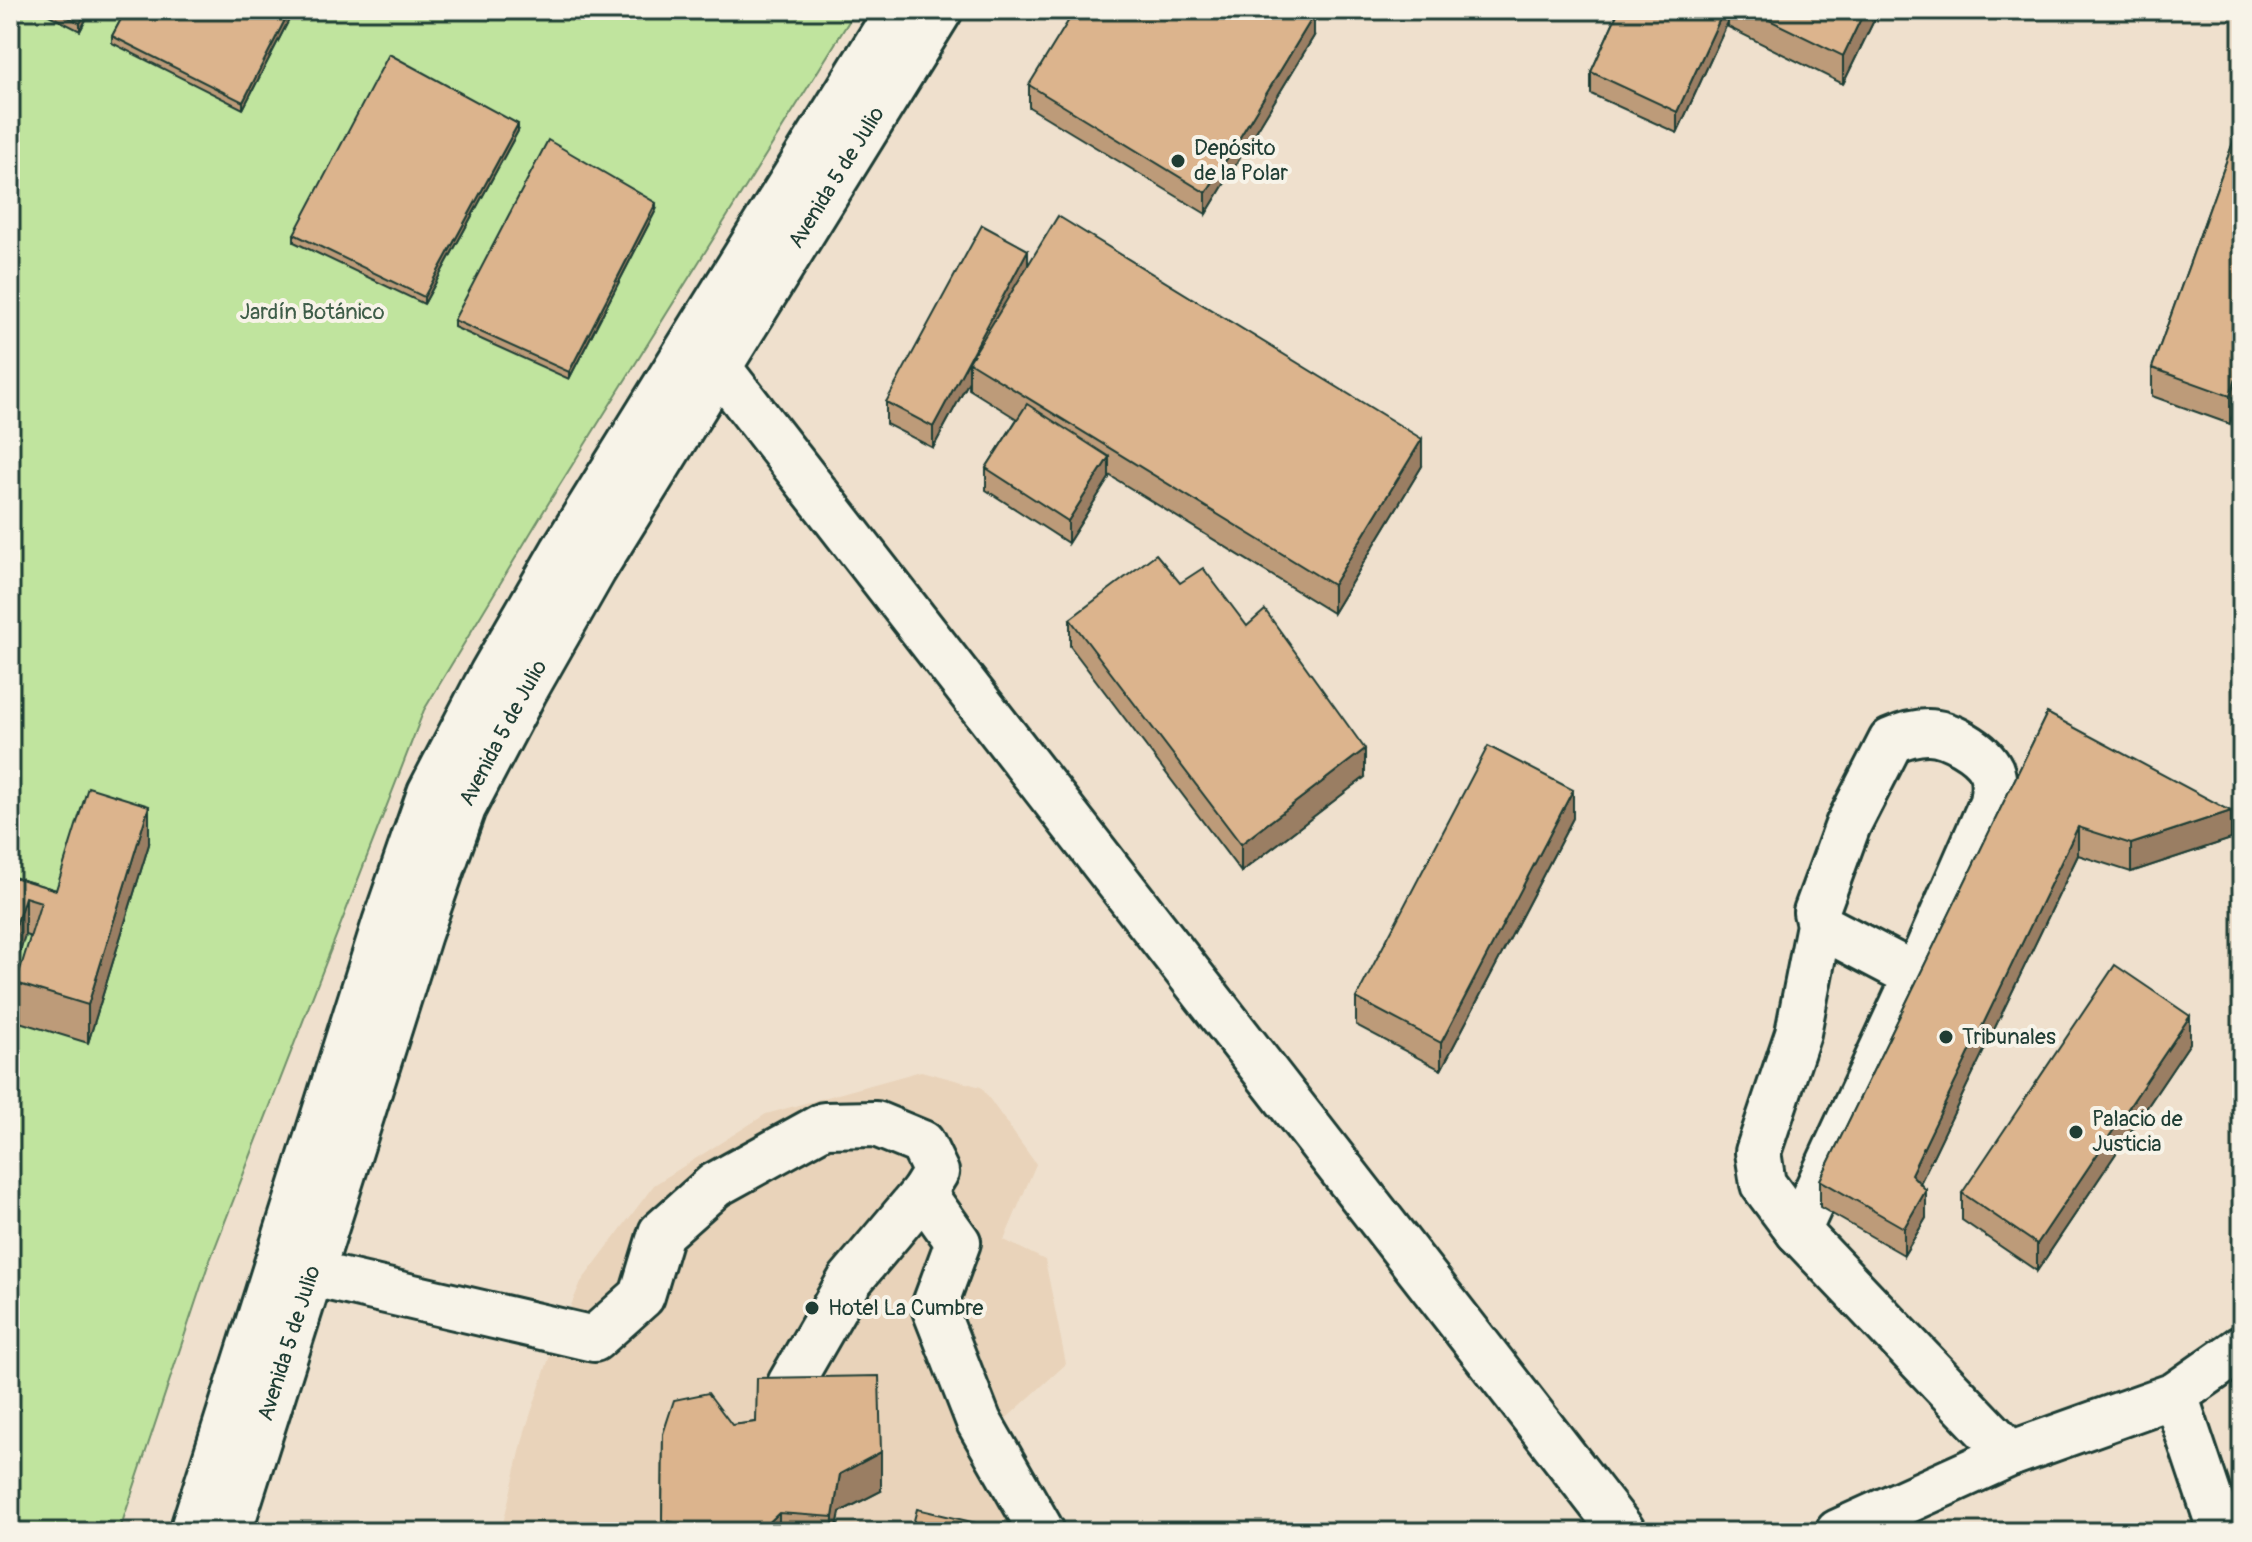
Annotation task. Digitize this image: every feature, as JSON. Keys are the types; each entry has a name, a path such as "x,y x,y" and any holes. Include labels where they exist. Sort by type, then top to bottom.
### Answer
{"street":[{"name":"Avenida 5 de Julio","path":"192,1532 385,923 430,793 492,674 563,551 898,10"},
{"name":"Avenida 5 de Julio","path":"229,1532 419,934 463,808 594,569 940,10"},
{"path":"719,368 1623,1532"},
{"path":"1798,1231 1916,976 1992,802 1994,786 1990,769 1975,752 1951,738 1930,732 1905,735 1891,741 1848,825 1816,912 1819,925 1798,1033 1758,1152 1763,1184 1798,1231 2010,1454"},
{"path":"1819,925 1916,976"},
{"path":"313,1274 594,1339 642,1296 661,1233 715,1185 824,1125 876,1124 922,1143 936,1172 923,1193 850,1280 790,1384"},
{"path":"923,1193 958,1242 934,1307 979,1422 1042,1532"},
{"path":"1838,1532 2010,1454 2175,1395 2242,1348"},
{"path":"2175,1395 2221,1532"}],"shaded area":[{"name":"Hotel La Cumbre","path":"921,1071 981,1087 1036,1164 1004,1240 1045,1260 1066,1364 999,1425 1011,1532 501,1532 525,1431 551,1352 581,1282 654,1185 766,1114"}],"green space":[{"name":"Jardín Botánico","path":"10,10 856,10 551,499 424,710 207,1268 119,1532 10,1532"}],"building":[{"path":"54,10 88,10 80,23"},
{"path":"126,10 290,10 243,102 112,36"},
{"name":"Depósito de la Polar","path":"1075,10 1305,10 1314,15 1206,193 1029,85"},
{"path":"1619,10 1724,10 1677,112 1591,72"},
{"path":"1749,10 1865,10 1843,56"},
{"path":"389,54 518,124 424,297 294,234"},
{"path":"2235,137 2242,139 2242,361 2230,396 2152,368"},
{"path":"548,140 656,203 569,372 454,320"},
{"path":"1058,216 1422,439 1333,585 969,362"},
{"path":"982,225 1028,250 933,427 886,402"},
{"path":"1027,404 1109,457 1068,521 986,468"},
{"path":"1156,554 1180,583 1203,568 1247,626 1265,610 1365,749 1241,844 1070,619"},
{"name":"Tribunales","path":"2047,713 2231,811 2131,844 2078,827 1911,1174 1926,1190 1904,1228 1820,1180"},
{"path":"1488,746 1573,790 1441,1043 1356,998"},
{"path":"88,787 149,806 88,1005 16,983 41,902 25,897 10,945 10,876 56,890"},
{"name":"Palacio de Justicia","path":"2115,965 2190,1016 2037,1244 1962,1193"},
{"path":"879,1376 881,1452 840,1474 833,1517 779,1513 759,1532 700,1532 701,1529 662,1520 663,1434 674,1400 708,1393 732,1425 756,1422 757,1378"},
{"path":"917,1509 993,1527 992,1532 911,1532"}],"place":[{"name":"Depósito de la Polar","path":"1178,161"},
{"name":"Tribunales","path":"1946,1037"},
{"name":"Palacio de Justicia","path":"2076,1132"},
{"name":"Hotel La Cumbre","path":"812,1308"}]}
